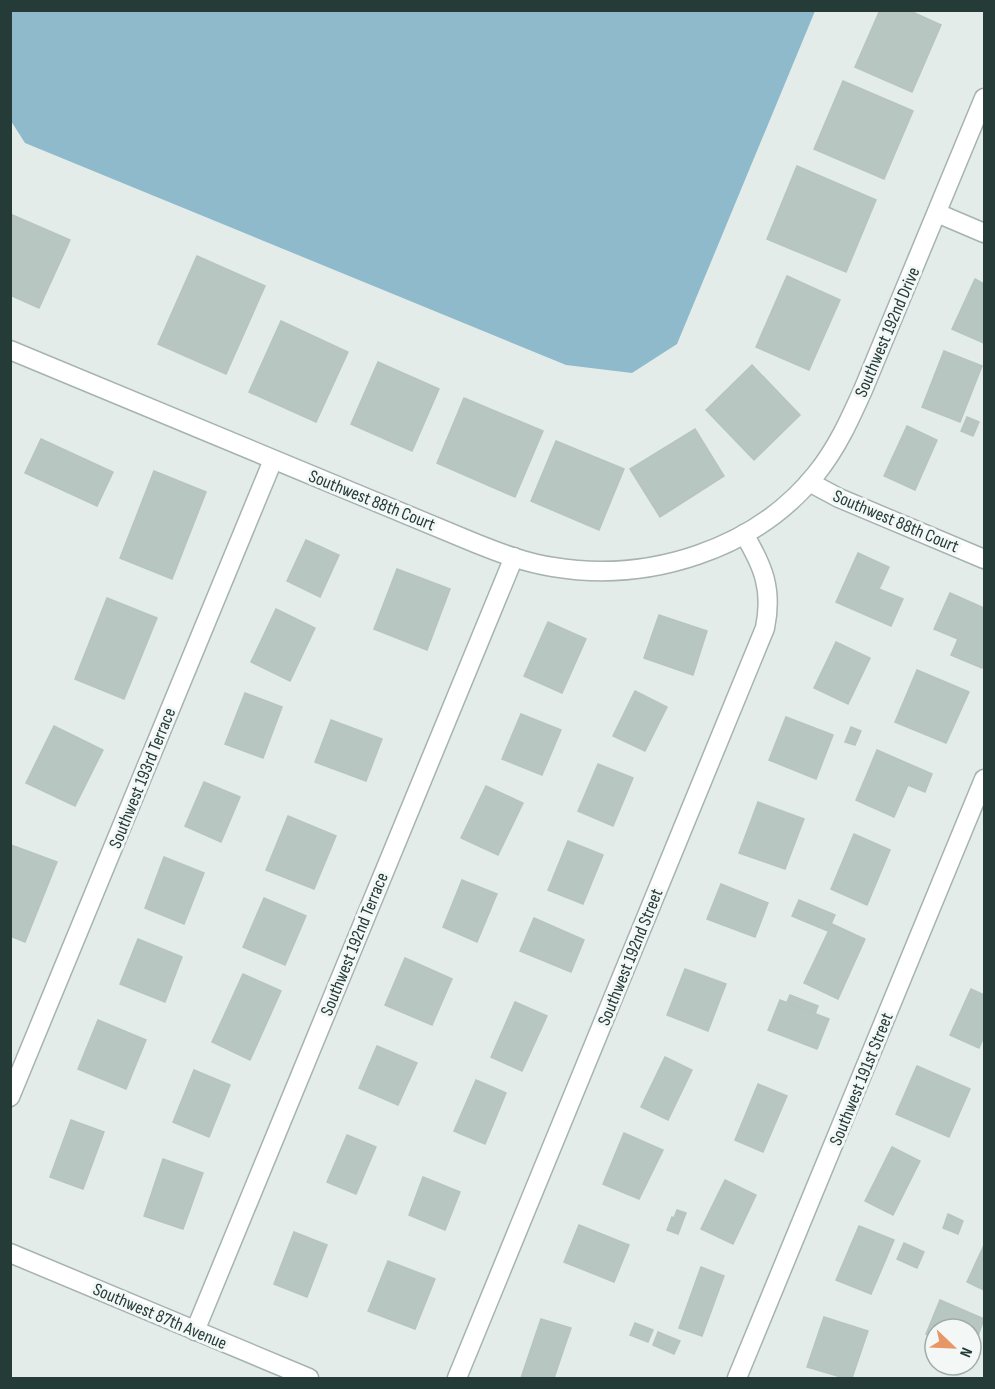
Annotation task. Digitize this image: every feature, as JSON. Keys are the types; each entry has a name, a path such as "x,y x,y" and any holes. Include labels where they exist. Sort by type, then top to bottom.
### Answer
{"street":[{"name":"Southwest 192nd Drive","path":"744,534 786,505 809,482 829,456 850,418 984,98"},
{"path":"937,213 984,233"},
{"name":"Southwest 88th Court","path":"10,350 514,557 554,568 599,571 654,567 683,560 744,534"},
{"name":"Southwest 193rd Terrace","path":"10,1096 273,459"},
{"name":"Southwest 88th Court","path":"809,482 839,498 984,559"},
{"name":"Southwest 192nd Street","path":"457,1378 765,628 768,613 767,584 759,560 744,534"},
{"name":"Southwest 192nd Terrace","path":"195,1331 514,557"},
{"name":"Southwest 191st Street","path":"738,1378 984,779"},
{"name":"Southwest 87th Avenue","path":"10,1253 309,1378"}],"water":[{"path":"11,10 815,11 677,344 632,373 566,365 25,143 11,121"}],"building":[{"path":"880,10 908,10 941,25 912,92 855,67"},
{"path":"843,81 913,111 884,179 814,149"},
{"path":"797,166 876,200 846,272 767,239"},
{"path":"10,214 70,240 39,308 10,295"},
{"path":"197,256 265,286 226,374 158,344"},
{"path":"787,276 840,300 809,370 756,347"},
{"path":"975,279 984,284 984,343 952,329"},
{"path":"281,321 348,352 316,422 249,392"},
{"path":"944,351 982,366 960,422 922,407"},
{"path":"378,362 439,389 412,451 351,424"},
{"path":"752,365 800,415 754,460 706,410"},
{"path":"464,398 543,431 515,497 437,463"},
{"path":"967,417 979,422 973,436 961,431"},
{"path":"907,426 937,440 915,490 884,476"},
{"path":"695,429 724,476 660,517 630,469"},
{"path":"41,439 113,472 97,506 25,473"},
{"path":"556,441 624,469 599,530 531,501"},
{"path":"154,471 206,492 172,579 120,558"},
{"path":"306,540 339,555 320,597 287,581"},
{"path":"858,553 889,567 879,589 903,599 891,626 836,602"},
{"path":"397,569 450,589 427,650 374,629"},
{"path":"950,593 984,608 984,663 982,668 951,655 958,639 934,629"},
{"path":"107,598 157,618 124,699 75,679"},
{"path":"276,609 315,628 290,681 251,662"},
{"path":"659,615 707,631 693,675 644,658"},
{"path":"548,622 586,639 562,693 524,676"},
{"path":"836,642 870,658 848,704 814,688"},
{"path":"917,670 969,692 946,743 895,722"},
{"path":"635,691 667,707 645,751 613,736"},
{"path":"245,693 282,707 263,758 225,744"},
{"path":"521,714 561,730 542,775 502,759"},
{"path":"786,717 833,735 816,779 769,760"},
{"path":"331,720 382,739 366,781 315,762"},
{"path":"54,726 103,750 75,806 26,783"},
{"path":"851,727 861,731 855,745 845,742"},
{"path":"877,750 932,774 925,792 908,785 894,817 856,800"},
{"path":"598,764 633,778 613,826 578,811"},
{"path":"204,782 240,797 221,842 185,826"},
{"path":"486,786 523,803 498,855 461,838"},
{"path":"758,802 804,819 785,869 739,853"},
{"path":"288,816 336,836 314,889 266,870"},
{"path":"854,834 890,850 867,905 831,889"},
{"path":"568,841 603,855 583,904 548,890"},
{"path":"11,845 57,862 25,942 10,936"},
{"path":"164,857 204,873 184,924 145,908"},
{"path":"462,880 497,894 477,942 443,927"},
{"path":"721,884 768,903 755,937 707,919"},
{"path":"264,898 306,916 285,965 243,947"},
{"path":"799,900 835,915 828,931 792,916"},
{"path":"534,918 584,940 571,972 520,951"},
{"path":"832,924 865,939 838,999 804,983"},
{"path":"138,939 182,957 165,1002 120,984"},
{"path":"405,958 452,979 432,1025 385,1005"},
{"path":"685,969 726,984 708,1031 667,1015"},
{"path":"243,974 281,991 250,1060 212,1042"},
{"path":"971,989 984,995 984,1036 979,1048 950,1035"},
{"path":"790,995 818,1006 815,1014 787,1002"},
{"path":"780,1000 829,1019 817,1049 768,1030"},
{"path":"515,1002 547,1016 522,1071 491,1057"},
{"path":"98,1020 146,1040 126,1089 78,1069"},
{"path":"377,1046 417,1063 398,1105 359,1088"},
{"path":"665,1057 692,1070 668,1120 641,1107"},
{"path":"917,1066 970,1089 949,1137 896,1114"},
{"path":"194,1070 230,1085 209,1137 173,1122"},
{"path":"476,1080 506,1093 485,1144 454,1131"},
{"path":"758,1084 787,1096 763,1152 735,1140"},
{"path":"71,1120 104,1132 83,1189 50,1177"},
{"path":"624,1133 663,1150 639,1199 603,1184"},
{"path":"347,1135 376,1147 356,1194 327,1182"},
{"path":"892,1147 920,1161 893,1215 865,1201"},
{"path":"163,1159 203,1173 183,1229 144,1216"},
{"path":"423,1177 460,1192 445,1230 409,1215"},
{"path":"725,1180 756,1195 733,1244 701,1229"},
{"path":"677,1210 686,1213 678,1234 667,1230"},
{"path":"948,1214 963,1221 958,1234 943,1228"},
{"path":"579,1225 629,1245 614,1282 564,1262"},
{"path":"859,1226 894,1240 871,1294 836,1280"},
{"path":"294,1232 327,1245 307,1297 274,1284"},
{"path":"904,1243 924,1252 917,1268 897,1259"},
{"path":"984,1245 984,1290 967,1282"},
{"path":"388,1261 435,1279 415,1329 368,1311"},
{"path":"701,1267 724,1276 702,1336 679,1328"},
{"path":"940,1300 979,1317 933,1317"},
{"path":"824,1317 868,1331 852,1378 844,1378 807,1367"},
{"path":"541,1319 571,1328 554,1378 521,1378"},
{"path":"635,1323 653,1330 648,1342 630,1335"},
{"path":"658,1332 680,1341 674,1354 653,1345"}]}
